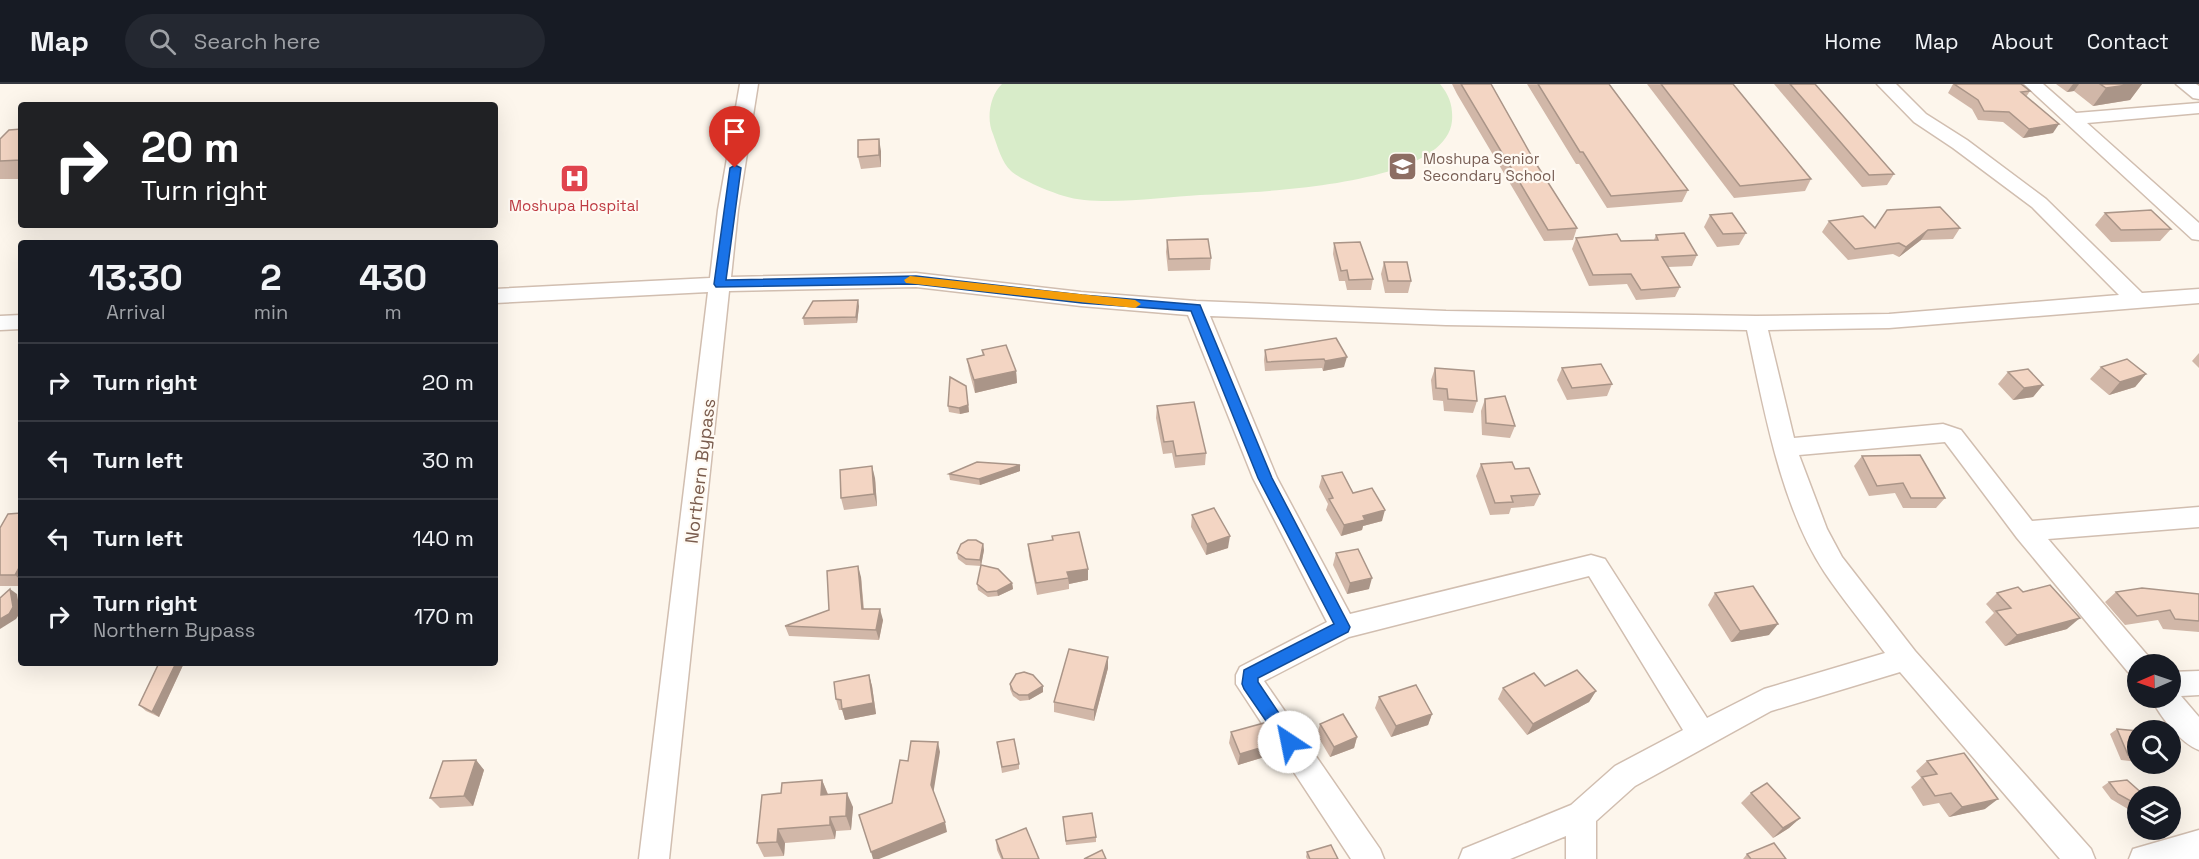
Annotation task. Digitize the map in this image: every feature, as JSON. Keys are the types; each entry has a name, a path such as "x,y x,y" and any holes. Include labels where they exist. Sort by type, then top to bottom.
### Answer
{"street":[{"name":"Northern Bypass","path":"654,859 728,210 750,84"},
{"path":"1886,84 1920,118 1960,144 2039,203 2137,301"},
{"path":"2033,84 2199,234"},
{"path":"2185,84 2199,94"},
{"path":"2073,119 2199,108"},
{"path":"498,296 720,284 916,280 1082,299 1196,308 1446,318 1756,323 1889,321 2199,296"},
{"path":"1196,308 1265,478 1343,627"},
{"path":"0,323 18,322"},
{"path":"1756,323 1784,448 1815,530 1833,564 1905,659 2080,859"},
{"path":"1784,448 1943,433 1953,436 2026,531 2130,654"},
{"path":"2026,531 2199,517"},
{"path":"1369,859 1248,678 1343,627 1591,565 1596,566 1701,735"},
{"path":"1474,859 1581,815 1625,776 1764,701 1905,659"},
{"path":"2181,684 2199,683"},
{"path":"2174,708 2199,737"},
{"path":"1581,815 1581,859"},
{"path":"2144,859 2199,845"}],"green space":[{"path":"1002,84 1440,84 1450,102 1452,121 1441,143 1417,160 1383,173 1342,182 1260,192 1095,201 1051,192 1022,178 1008,168 1002,159 990,121 992,101"}],"building":[{"path":"1461,84 1491,84 1535,162 1577,228 1548,230"},
{"path":"1538,84 1609,84 1688,190 1611,196 1583,152 1580,152"},
{"path":"1661,84 1733,84 1811,179 1740,186"},
{"path":"1790,84 1815,84 1894,174 1869,175"},
{"path":"1954,84 2021,84 2030,91 2021,92 2059,124 2029,129 2009,112 1984,111 1978,100"},
{"path":"2100,84 2134,84 2106,88"},
{"path":"18,129 18,160 0,161 0,139 9,130"},
{"path":"879,139 879,155 858,157 858,140"},
{"path":"1940,207 1960,228 1928,230 1906,247 1899,243 1855,249 1829,221 1863,216 1875,228 1887,210"},
{"path":"2151,210 2171,229 2121,230 2105,213"},
{"path":"1732,213 1746,233 1723,234 1710,215"},
{"path":"1684,233 1697,255 1662,257 1680,287 1641,290 1631,274 1593,275 1576,238 1617,234 1621,241 1658,240 1656,235"},
{"path":"1208,239 1211,258 1169,259 1167,240"},
{"path":"1360,242 1373,279 1349,280 1347,270 1341,271 1334,243"},
{"path":"1384,262 1407,262 1411,281 1388,281"},
{"path":"858,300 856,317 803,318 813,301"},
{"path":"1336,338 1347,357 1325,361 1324,359 1267,362 1265,350"},
{"path":"1006,345 1016,371 974,380 967,359 984,355 982,350"},
{"path":"2127,359 2146,374 2120,382 2101,367"},
{"path":"1601,364 1612,384 1572,388 1562,368"},
{"path":"1435,368 1474,371 1477,401 1448,399 1447,389 1436,388"},
{"path":"2028,369 2043,385 2024,388 2008,372"},
{"path":"950,377 966,386 968,405 959,408 948,406"},
{"path":"1505,396 1515,426 1486,423 1485,399"},
{"path":"1194,402 1206,453 1176,456 1173,441 1164,442 1157,406"},
{"path":"1920,455 1945,498 1911,498 1903,483 1877,486 1862,456"},
{"path":"977,462 1020,465 979,479 949,474"},
{"path":"1512,462 1515,469 1529,468 1540,494 1511,496 1513,502 1495,503 1481,464"},
{"path":"872,466 874,494 841,498 840,470"},
{"path":"1342,472 1353,493 1372,488 1385,510 1363,516 1365,520 1344,525 1329,499 1333,498 1322,476"},
{"path":"1214,508 1230,536 1207,544 1192,515"},
{"path":"18,513 18,570 15,575 0,575 0,528 8,514"},
{"path":"1079,532 1088,569 1067,572 1069,578 1036,583 1028,544 1053,540 1052,536"},
{"path":"968,540 976,540 983,544 980,560 966,559 957,553 961,544"},
{"path":"1358,549 1372,578 1350,583 1336,553"},
{"path":"981,565 998,569 1012,583 997,591 987,592 977,584"},
{"path":"858,566 862,609 880,609 876,630 785,626 829,610 827,571"},
{"path":"2050,585 2080,618 2017,635 1996,611 2011,608 1997,593 2018,587 2023,592"},
{"path":"1753,586 1778,624 1740,631 1715,593"},
{"path":"2142,588 2199,594 2199,621 2175,619 2170,610 2137,616 2116,592"},
{"path":"10,589 13,607 9,614 0,619 0,598"},
{"path":"1069,649 1108,657 1094,710 1054,702"},
{"path":"158,666 175,666 152,712 139,705"},
{"path":"1577,670 1596,691 1533,724 1503,688 1534,673 1545,686"},
{"path":"1024,672 1033,675 1043,686 1028,695 1019,695 1013,691 1010,684 1016,674"},
{"path":"869,675 873,703 842,709 841,700 836,699 834,682"},
{"path":"1416,685 1432,714 1396,726 1379,697"},
{"path":"1343,714 1357,737 1334,747 1320,724"},
{"path":"1264,723 1273,744 1240,754 1231,732"},
{"path":"2117,729 2127,730 2127,753"},
{"path":"1014,739 1019,764 1002,767 997,742"},
{"path":"911,741 938,742 931,785 945,822 871,852 859,815 892,803 900,760 908,761"},
{"path":"1964,753 1998,799 1962,807 1951,793 1935,796 1922,777 1937,774 1927,761"},
{"path":"476,760 464,796 430,798 443,761"},
{"path":"822,780 821,795 847,793 846,816 830,817 830,825 778,829 777,842 757,843 762,795 781,793 782,783"},
{"path":"2127,780 2134,786 2127,786 2127,799 2118,794 2109,782"},
{"path":"1767,783 1800,818 1783,828 1751,793"},
{"path":"1092,813 1096,837 1066,841 1063,817"},
{"path":"1026,828 1039,859 1003,859 996,840"},
{"path":"1774,843 1786,859 1751,859 1747,854"},
{"path":"1331,845 1338,859 1310,859 1307,852"},
{"path":"1102,850 1106,859 1084,859"}],"slow traffic":[{"path":"910,280 1135,304"}],"place":[{"name":"Moshupa Senior Secondary School","path":"1402,167"},
{"name":"Moshupa Hospital","path":"574,178"}],"route":[{"path":"735,168 720,284 916,280 1082,299 1196,308 1265,478 1343,627 1248,678 1289,742"}]}
